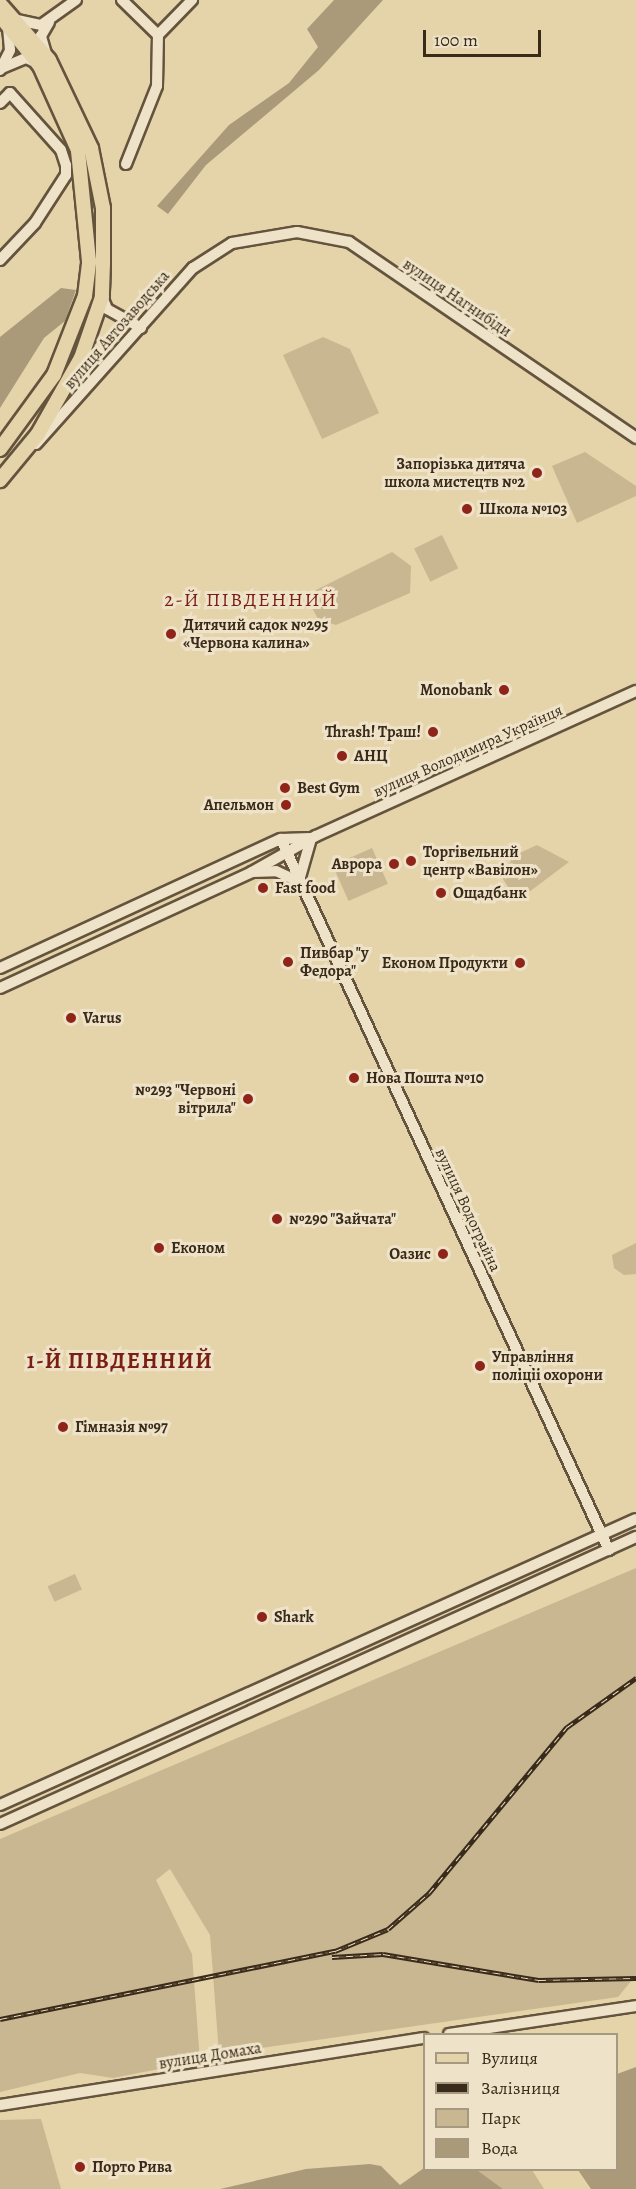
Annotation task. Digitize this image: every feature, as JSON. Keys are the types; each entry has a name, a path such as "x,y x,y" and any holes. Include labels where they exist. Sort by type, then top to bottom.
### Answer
{"main road":[{"path":"0,4 6,19 44,63 91,148 103,208 102,297"},
{"name":"вулиця Автозаводська","path":"0,449 54,375 85,296 87,206 78,150 44,63"},
{"name":"вулиця Автозаводська","path":"0,480 21,455 68,386 102,297"}],"street":[{"path":"1,69 11,41 6,19 35,26 49,21 75,0"},
{"path":"122,0 158,35"},
{"path":"126,164 157,86 158,35 192,0"},
{"path":"1,69 26,58 44,63 41,36 49,21"},
{"path":"0,103 10,93 61,150 66,176 35,223 0,260"},
{"name":"вулиця Нагнибіди","path":"246,240 297,231 349,242 636,438"},
{"name":"вулиця Автозаводська","path":"21,455 141,328 193,268 246,240"},
{"path":"102,297 107,309 141,328"},
{"name":"вулиця Володимира Українця","path":"252,872 288,854 312,838 636,691"},
{"name":"вулиця Володимира Українця","path":"0,968 281,838 312,838"},
{"name":"вулиця Водограйна","path":"281,838 609,1550"},
{"path":"0,988 252,872 276,871 300,882 301,859 312,838"},
{"path":"0,1805 636,1519"},
{"path":"0,1824 636,1538"},
{"path":"456,2033 636,2006"},
{"name":"вулиця Домаха","path":"0,2105 423,2038"}],"green space":[{"path":"323,337 350,349 379,413 322,439 283,355"},
{"path":"585,452 636,486 636,496 577,523 552,466"},
{"path":"442,535 458,568 430,582 414,549"},
{"path":"392,552 411,566 410,593 336,625 318,619 311,606 316,590"},
{"path":"537,845 569,862 529,892 513,895 503,879 513,856"},
{"path":"372,848 388,884 349,901 333,865"},
{"path":"636,1243 636,1274 624,1275 614,1268 612,1255"},
{"path":"636,1568 636,1975 618,1997 219,2054 210,1935 170,1869 156,1880 192,1954 200,2061 113,2078 80,2073 0,2092 0,1839"},
{"path":"75,1574 82,1590 55,1602 48,1586"},
{"path":"41,2119 61,2189 0,2189 0,2120"},
{"path":"478,2171 533,2171 544,2189 503,2189"}],"water":[{"path":"334,0 383,0 319,70 206,165 168,214 157,206 229,125 289,83 318,47 307,29"},
{"path":"61,288 76,290 65,321 44,338 0,408 0,337"},
{"path":"636,2067 636,2189 591,2189 579,2171 618,2171 618,2074"},
{"path":"370,2164 381,2166 400,2185 423,2169 423,2171 478,2171 503,2189 220,2189 306,2169"}],"railway":[{"path":"0,2019 335,1951 388,1929 429,1893 567,1727 636,1678"},
{"path":"332,1957 383,1954 539,1980 636,1978"}],"place":[{"name":"Запорізька дитяча школа мистецтв №2","path":"537,473"},
{"name":"Школа №103","path":"467,509"},
{"name":"Дитячий садок №295 «Червона калина»","path":"171,634"},
{"name":"Monobank","path":"504,690"},
{"name":"Thrash! Траш!","path":"433,732"},
{"name":"АНЦ","path":"342,756"},
{"name":"Best Gym","path":"285,788"},
{"name":"Апельмон","path":"286,805"},
{"name":"Торгівельний центр «Вавілон»","path":"411,861"},
{"name":"Аврора","path":"394,864"},
{"name":"Fast food","path":"263,888"},
{"name":"Ощадбанк","path":"441,893"},
{"name":"Пивбар \"у Федора\"","path":"288,962"},
{"name":"Економ Продукти","path":"520,963"},
{"name":"Varus","path":"71,1018"},
{"name":"Нова Пошта №10","path":"354,1078"},
{"name":"№293 \"Червоні вітрила\"","path":"248,1099"},
{"name":"№290 \"Зайчата\"","path":"277,1219"},
{"name":"Економ","path":"159,1248"},
{"name":"Оазис","path":"443,1254"},
{"name":"Управлiння полiцii охорони","path":"480,1366"},
{"name":"Гімназія №97","path":"63,1427"},
{"name":"Shark","path":"262,1617"},
{"name":"Порто Рива","path":"80,2167"}],"district":[{"name":"2-Й ПІВДЕННИЙ","path":"251,599"},
{"name":"1-Й ПІВДЕННИЙ","path":"120,1362"}]}
